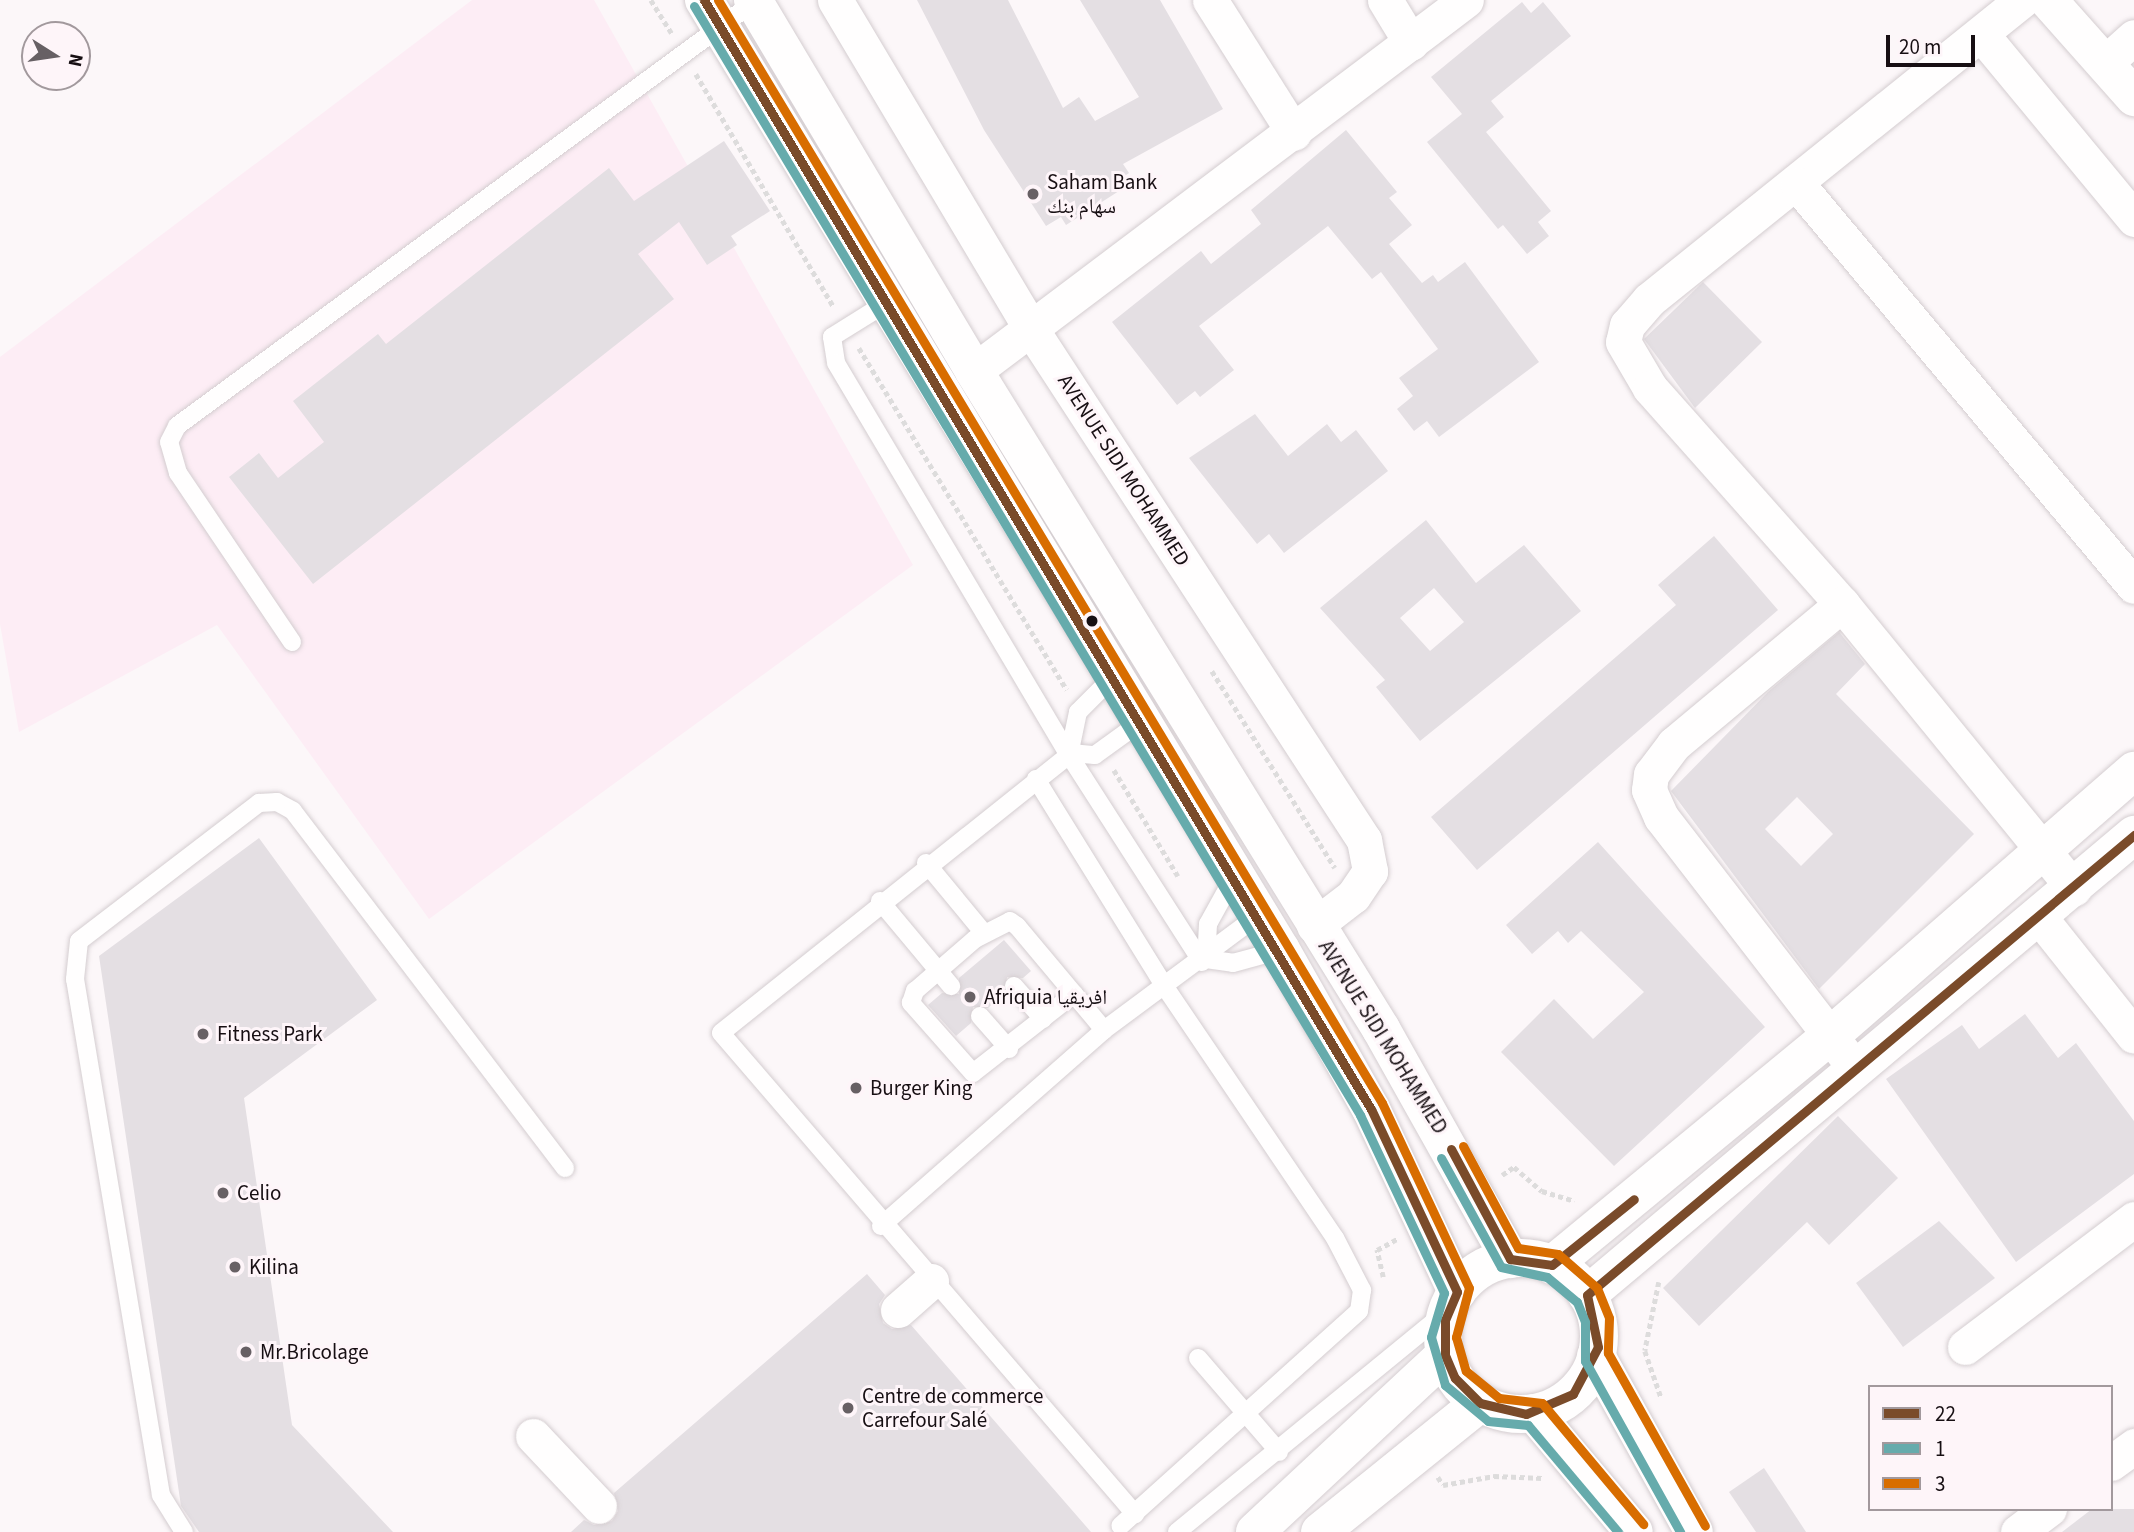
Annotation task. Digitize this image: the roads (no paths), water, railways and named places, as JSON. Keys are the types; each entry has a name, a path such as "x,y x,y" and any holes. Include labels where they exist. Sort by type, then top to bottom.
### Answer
{"main road":[{"path":"2048,0 2134,97"},
{"name":"AVENUE SIDI MOHAMMED","path":"754,1 974,371 1314,926 1475,1194 1510,1259"},
{"name":"AVENUE SIDI MOHAMMED","path":"713,14 1281,950 1371,1109 1452,1301"},
{"path":"1552,1265 1829,1037 2043,845 2134,771"},
{"path":"1587,1295 1855,1068 2041,919 2134,835"},
{"path":"1510,1259 1552,1265 1587,1295 1597,1320 1596,1356 1573,1394 1534,1413 1502,1412 1480,1403 1455,1378 1445,1354 1452,1301 1480,1270 1510,1259"},
{"path":"1255,1532 1445,1354"},
{"path":"1596,1356 1694,1532"},
{"path":"1320,1532 1480,1403"},
{"path":"1534,1413 1634,1532"}],"street":[{"name":"AVENUE SIDI MOHAMMED","path":"835,0 1029,326 1364,840 1370,871 1353,896 1314,926"},
{"path":"1385,0 1412,43"},
{"path":"974,371 1029,326 1294,133 1466,0"},
{"path":"2022,0 1798,186 1649,300 1627,325 1623,342 1650,388 1842,604 2043,845 2074,888"},
{"path":"1215,2 1294,133"},
{"path":"1982,35 2134,219"},
{"path":"2104,64 2134,37"},
{"path":"1798,186 2134,586"},
{"path":"1842,604 1674,744 1648,782 1661,817 1855,1068"},
{"path":"2041,919 2134,1037"},
{"path":"1965,1347 2134,1219"},
{"path":"898,1310 931,1281"},
{"path":"533,1436 599,1506"},
{"path":"2113,1462 2134,1446"},
{"path":"2018,1532 2046,1511"}],"lane":[{"path":"292,642 178,473 171,435 183,419 686,55 713,14 754,1"},
{"path":"888,302 844,324 829,341 836,363 1070,754 1204,960"},
{"path":"1070,754 1079,709 1114,676"},
{"path":"1135,1514 881,1226 721,1033 926,863 1036,779 1070,754 1102,752 1142,721"},
{"path":"1036,779 1163,984 1335,1238 1362,1290 1359,1311 1120,1526"},
{"path":"184,1532 161,1495 75,979 79,941 259,803 277,802 293,811 565,1168"},
{"path":"926,863 979,936 986,955"},
{"path":"1204,960 1208,924 1235,875"},
{"path":"880,901 951,986"},
{"path":"881,1226 1104,1030 1163,984 1204,960 1259,915"},
{"path":"1074,994 1009,1049 973,1073 943,1046 911,1003 938,970 979,936 1010,921 1074,994 1104,1030"},
{"path":"1204,960 1233,962 1281,950"},
{"path":"1014,986 1044,1019"},
{"path":"980,1016 1009,1049"},
{"path":"1177,1532 1279,1452 1452,1301"},
{"path":"1198,1358 1279,1452"}],"place":[{"name":"Saham Bank سهام بنك","path":"1033,194"},
{"name":"Afriquia افريقيا","path":"970,997"},
{"name":"Fitness Park","path":"203,1034"},
{"name":"Burger King","path":"856,1088"},
{"name":"Celio","path":"223,1193"},
{"name":"Kilina","path":"235,1267"},
{"name":"Mr.Bricolage","path":"246,1352"},
{"name":"Centre de commerce Carrefour Salé","path":"848,1408"}]}
